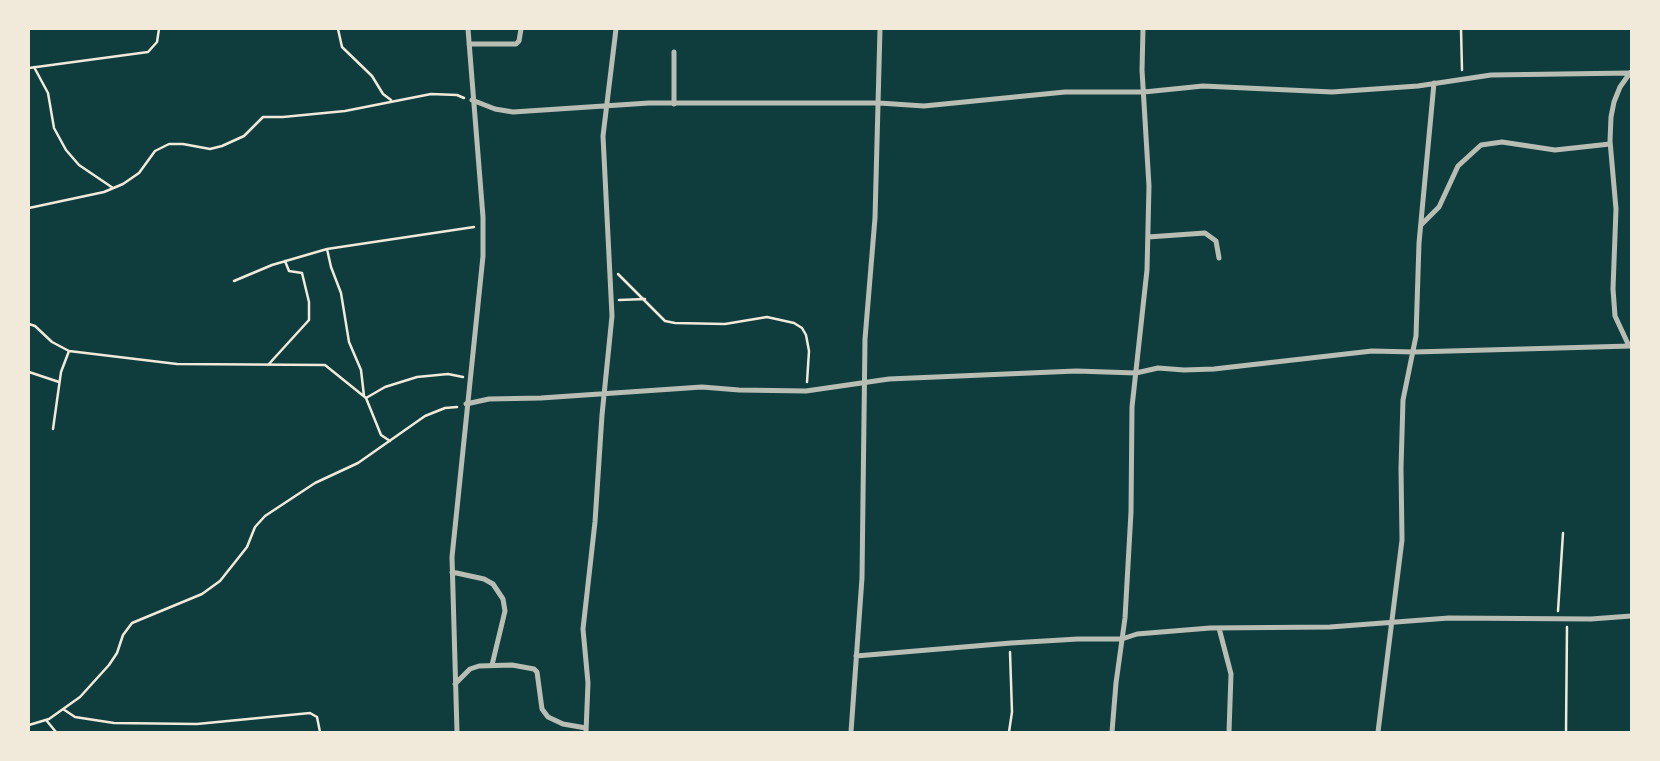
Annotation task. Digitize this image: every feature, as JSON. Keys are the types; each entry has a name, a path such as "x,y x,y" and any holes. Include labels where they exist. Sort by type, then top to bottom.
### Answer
{"street":[{"path":"457,732 452,572 466,406 483,256 483,225 472,101 468,29"},
{"path":"469,44 516,44 519,41 521,29"},
{"path":"455,684 470,669 492,665 512,665 534,669 537,672 542,709 548,717 563,724 586,730 588,683 583,629 595,522 612,301 603,159 606,104 616,29"},
{"path":"852,732 862,578 865,339 875,218 880,29"},
{"path":"1112,732 1122,639 1131,512 1132,407 1148,238 1148,161 1143,29"},
{"path":"674,52 674,104"},
{"path":"472,101 495,109 513,112 606,104 879,103 924,106 1031,94 1105,90 1144,92 1203,86 1332,92 1434,83 1492,75 1631,73"},
{"path":"466,406 489,399 702,387 721,387 739,390 806,391 865,381 1076,371 1136,373 1158,368 1184,370 1251,366 1372,351 1414,352 1630,346 1615,316 1613,289 1616,209 1610,144 1611,117 1614,102 1620,87 1631,73"},
{"path":"1378,732 1403,526 1400,468 1403,400 1414,352 1420,226 1434,83"},
{"path":"1420,226 1438,207 1458,166 1482,145 1502,142 1555,150 1610,144"},
{"path":"1148,238 1205,233 1216,241 1219,258"},
{"path":"452,572 484,579 493,584 503,599 505,611 492,665"},
{"path":"856,656 1010,643 1078,639 1122,639 1157,632 1220,628 1330,627 1449,618 1631,616"},
{"path":"1220,628 1231,674 1229,732"}],"path":[{"path":"29,68 148,52 155,46 159,29"},
{"path":"338,29 342,46 372,76 383,94 392,100"},
{"path":"1461,29 1462,78"},
{"path":"34,67 48,93 54,128 66,150 79,166 113,188"},
{"path":"29,208 82,198 113,188 139,173 155,151 169,144 210,148 244,136 264,117 345,111 392,100 439,94 457,95 472,101"},
{"path":"234,281 285,261 327,249 483,225"},
{"path":"327,249 331,267 341,293 349,342 361,370 365,397 382,435 390,441"},
{"path":"268,365 309,320 309,302 302,273 289,271 285,261"},
{"path":"611,270 622,276 666,321 675,323 724,324 767,317 794,322 806,335 810,351 806,391"},
{"path":"612,301 645,299"},
{"path":"29,324 69,351 177,364 325,364 365,397"},
{"path":"53,429 59,382 69,351"},
{"path":"29,372 59,382"},
{"path":"365,397 385,387 417,377 448,374 469,379"},
{"path":"29,725 46,720 80,697 110,665 123,636 132,623 202,594 220,580 232,567 265,516 315,483 358,463 436,411 466,406"},
{"path":"1558,618 1563,533"},
{"path":"1566,732 1567,618"},
{"path":"1009,732 1012,712 1010,643"},
{"path":"63,709 75,717 114,723 198,724 310,713 317,717 320,732"},
{"path":"46,720 56,732"}]}
